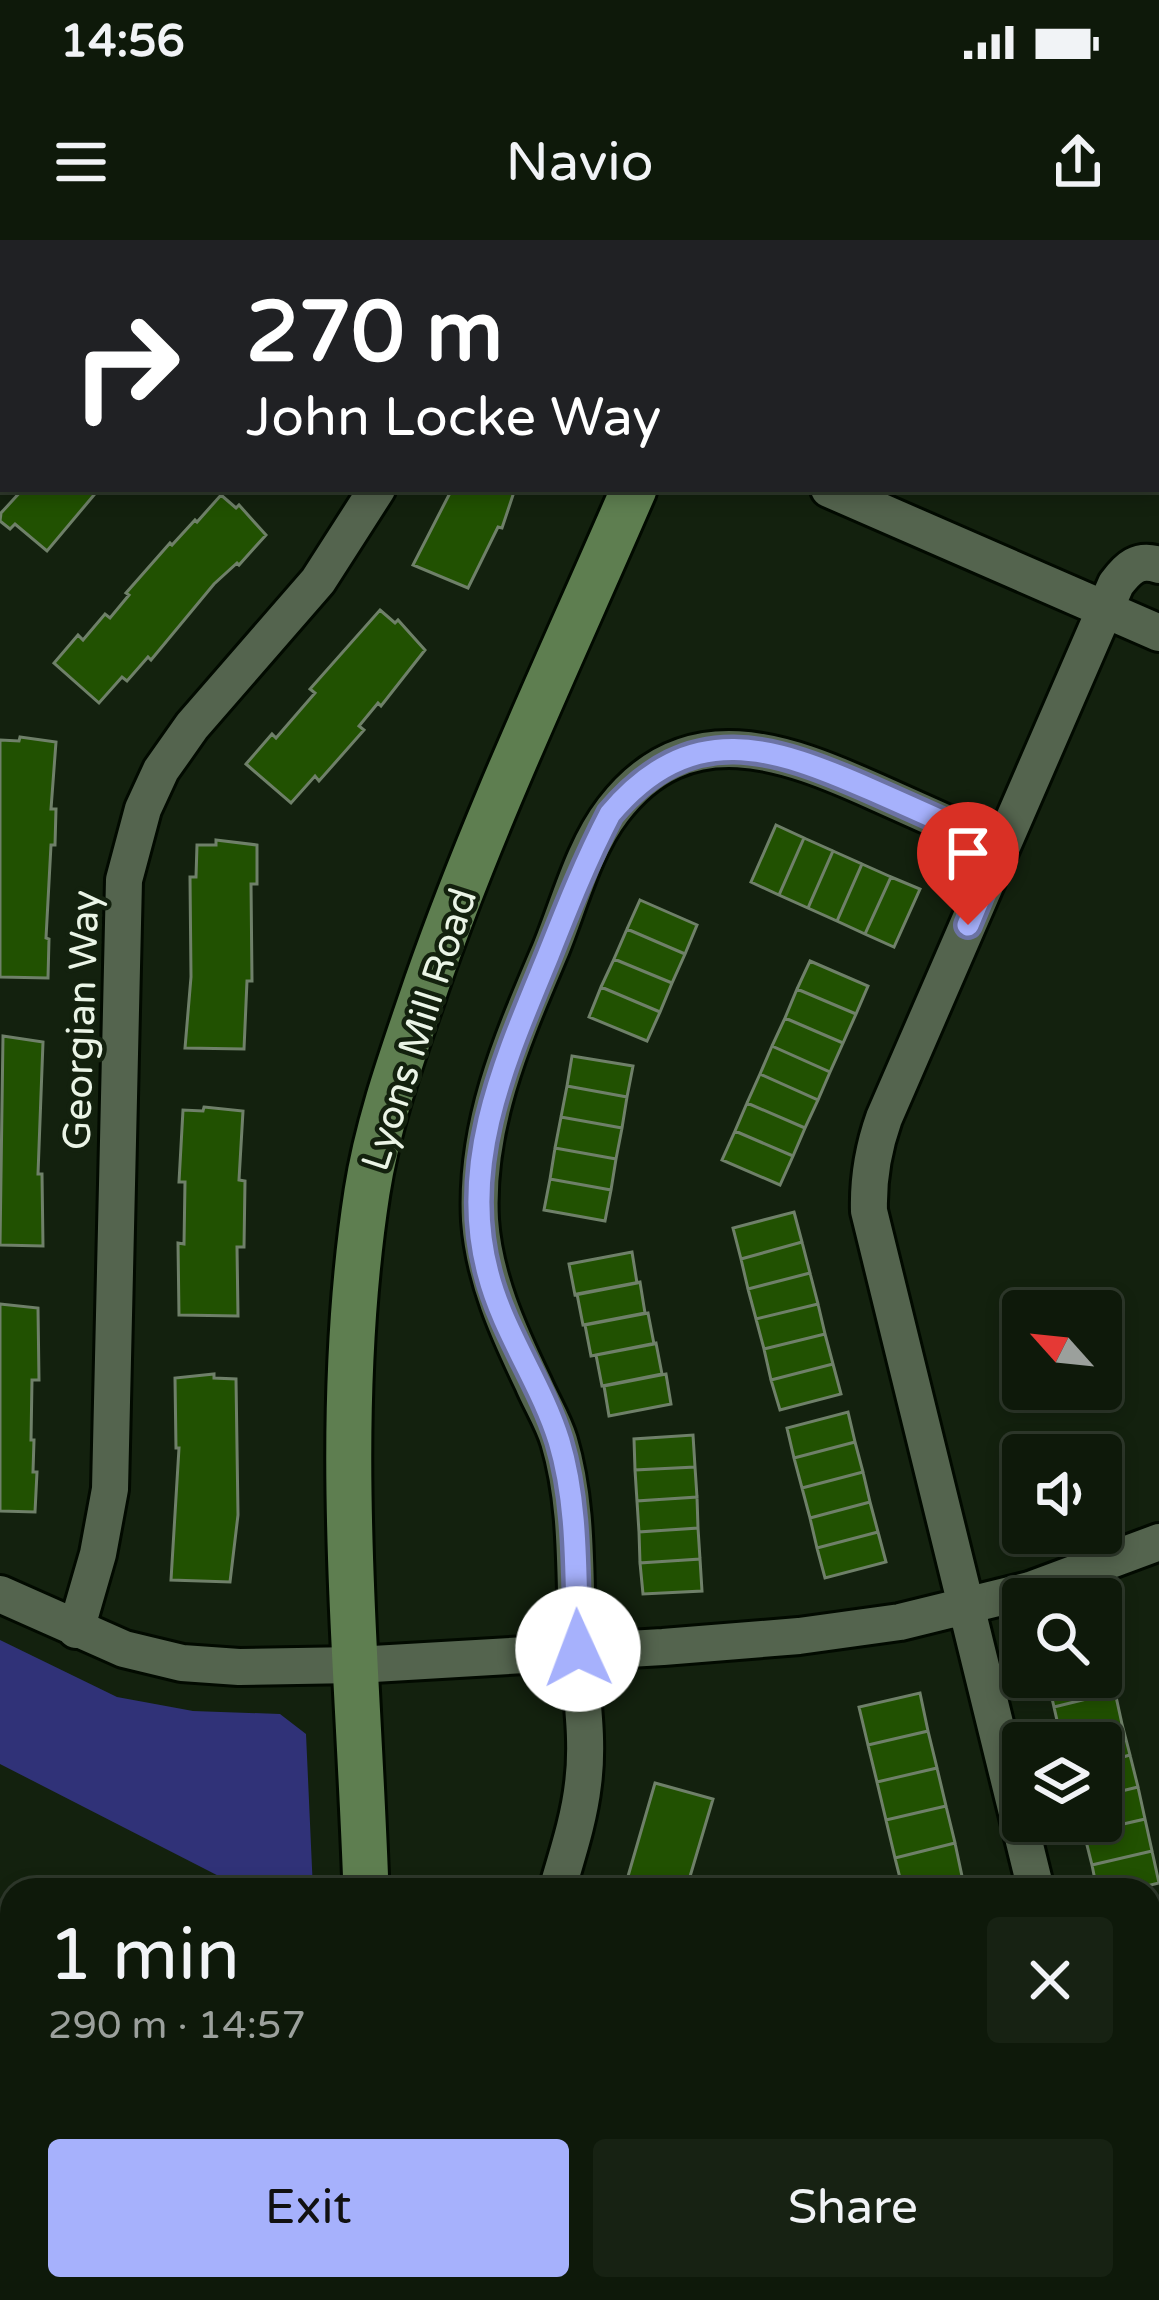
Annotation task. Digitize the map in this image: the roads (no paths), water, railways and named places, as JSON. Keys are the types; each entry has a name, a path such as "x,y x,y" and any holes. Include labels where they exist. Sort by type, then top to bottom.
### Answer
{"main road":[{"name":"Lyons Mill Road","path":"365,1878 346,1420 351,1327 368,1189 390,1097 449,920 633,492"}],"street":[{"name":"Georgian Way","path":"76,1630 110,1489 124,880 133,840 161,770 192,725 318,581 375,492"},
{"path":"844,492 908,505 1159,632"},
{"path":"1033,1878 872,1226 868,1184 884,1118 1116,584 1139,562 1159,565"},
{"path":"560,1878 578,1812 586,1754 573,1518 558,1438 512,1340 487,1272 480,1180 494,1095 508,1052 592,848 630,790 665,764 713,750 745,749 779,753 819,766 1000,848"},
{"path":"0,1594 124,1649 182,1663 356,1665 799,1636 900,1622 1078,1576 1159,1542"}]}
